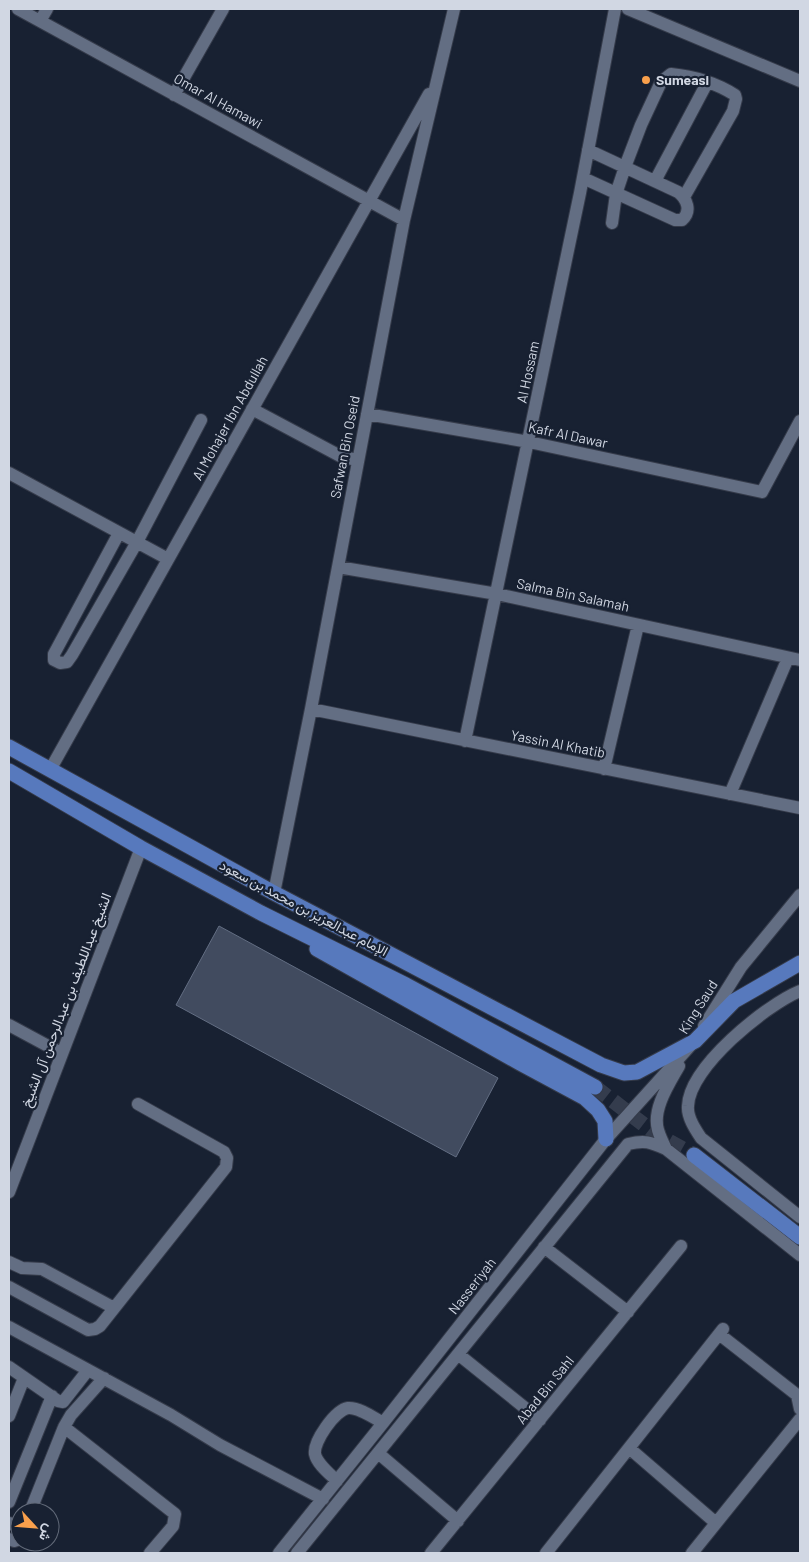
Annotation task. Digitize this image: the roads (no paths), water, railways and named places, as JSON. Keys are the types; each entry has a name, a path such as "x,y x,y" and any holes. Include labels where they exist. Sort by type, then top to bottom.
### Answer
{"main road":[{"name":"الإمام عبدالعزيز بن محمد بن سعود","path":"9,747 274,893 601,1065 624,1073 638,1072 695,1041 734,1001 800,963"},
{"name":"الإمام عبدالعزيز بن محمد بن سعود","path":"9,771 141,848 261,913 406,985 595,1087"},
{"path":"261,913 332,959 584,1098 598,1110 605,1121 606,1140"},
{"path":"694,1155 800,1237"}],"street":[{"name":"Omar Al Hamawi","path":"18,9 404,220"},
{"path":"40,21 47,9"},
{"path":"174,94 223,9"},
{"name":"Safwan Bin Oseid","path":"274,893 404,220 454,9"},
{"name":"Al Hossam","path":"465,741 583,178 614,9"},
{"path":"630,9 800,81"},
{"path":"612,223 616,194 640,125 661,82 671,74 682,75 724,88 734,95 733,111 684,197"},
{"name":"Al Mohajer Ibn Abdullah","path":"50,770 437,80"},
{"path":"655,181 707,83"},
{"path":"583,178 676,220 682,220 685,217 688,207 684,197 678,192 588,150"},
{"path":"252,410 342,457 358,460"},
{"name":"Kafr Al Dawar","path":"367,414 529,442 762,492 800,421"},
{"path":"119,533 54,654 54,660 60,663 67,662 72,655 137,542 201,420"},
{"path":"9,473 168,559"},
{"name":"Salma Bin Salamah","path":"338,567 497,594 794,659"},
{"path":"604,769 638,625"},
{"path":"730,794 794,659"},
{"name":"Yassin Al Khatib","path":"311,709 800,808"},
{"name":"الشيخ عبداللطيف بن عبدالرحمن آل الشيخ","path":"9,1192 141,848"},
{"name":"King Saud","path":"666,1149 658,1129 657,1116 670,1081 741,967 800,895"},
{"path":"800,991 760,1015 731,1040 698,1076 690,1092 687,1108 693,1125 701,1138 800,1216"},
{"path":"9,1025 61,1053"},
{"name":"Nasseriyah","path":"279,1553 606,1140 695,1041"},
{"path":"9,1288 88,1330 95,1329 100,1326 226,1167 228,1158 224,1152 138,1104"},
{"path":"298,1553 628,1144 640,1141 651,1142 666,1149 800,1255"},
{"name":"Abad Bin Sahl","path":"432,1553 682,1246"},
{"path":"544,1247 628,1312"},
{"path":"9,1262 22,1268 42,1269 114,1308"},
{"path":"9,1327 171,1415 220,1445 322,1499"},
{"path":"546,1553 721,1331 797,1395 800,1409"},
{"path":"458,1354 540,1420"},
{"path":"9,1368 58,1401 63,1402 88,1370"},
{"path":"9,1416 24,1378"},
{"path":"34,1502 64,1427 81,1402 104,1378"},
{"path":"9,1502 52,1396"},
{"path":"337,1481 319,1462 315,1454 316,1444 331,1420 339,1412 348,1408 358,1410 383,1423"},
{"path":"692,1553 800,1419"},
{"path":"64,1427 175,1514 173,1526 150,1553"},
{"path":"629,1448 716,1524"},
{"path":"378,1453 458,1521"}],"tunnel":[{"path":"595,1087 656,1134 694,1155"}],"place":[{"name":"Sumeasi","path":"646,80"}]}
